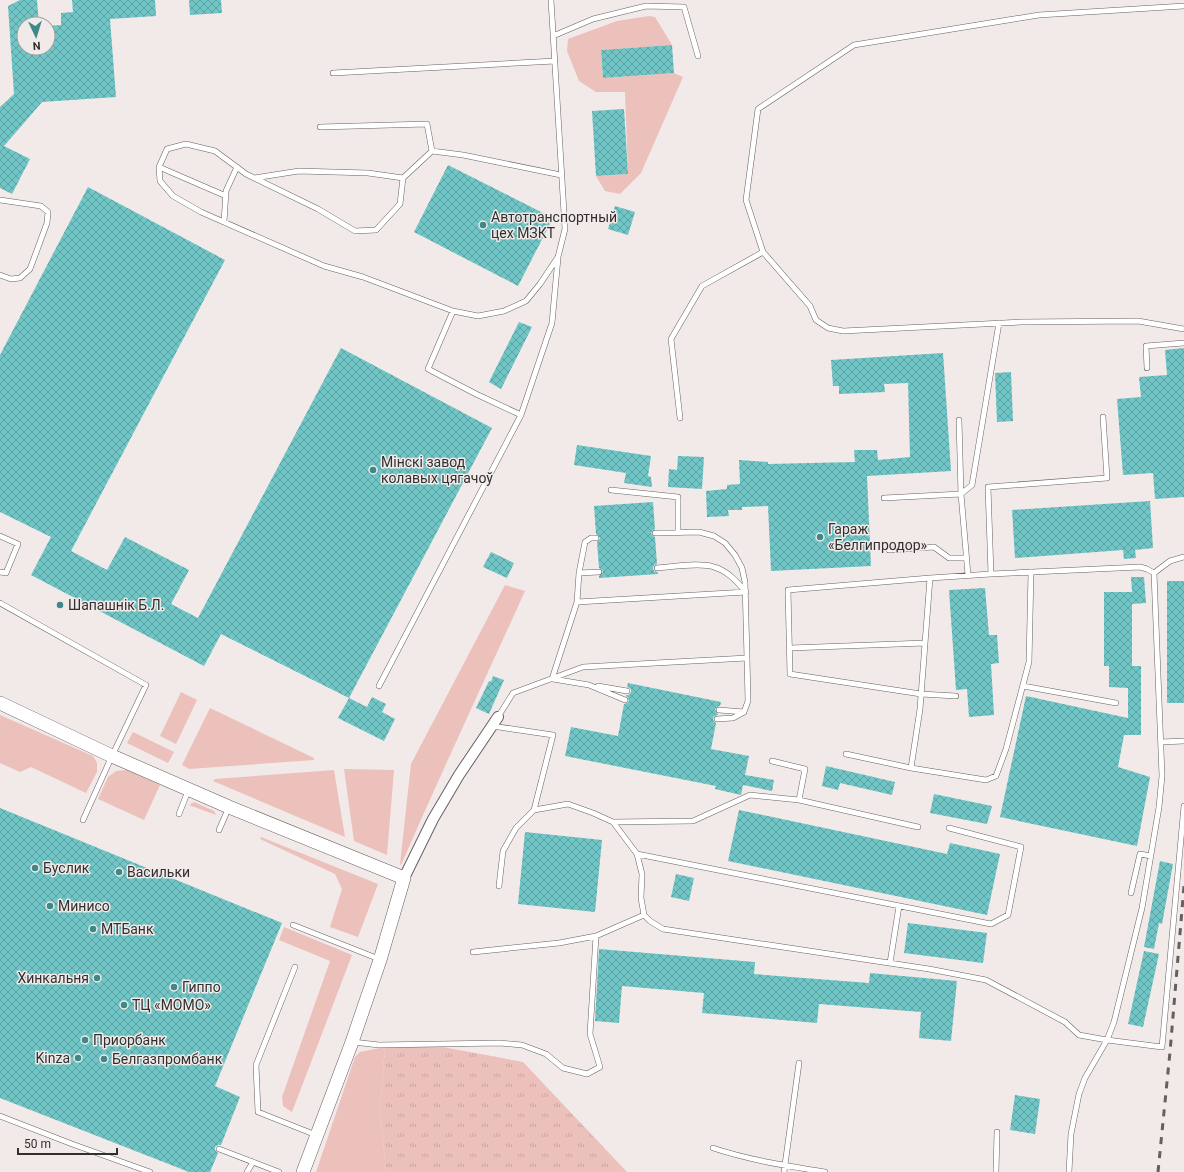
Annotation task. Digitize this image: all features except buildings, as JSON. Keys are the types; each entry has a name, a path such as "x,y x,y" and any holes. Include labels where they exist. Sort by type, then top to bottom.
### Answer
{"street":[{"path":"0,703 112,756 189,790 404,878"},
{"path":"303,1172 352,1042 380,960 404,878 433,819 459,775 498,717"}],"lane":[{"path":"379,686 521,415 552,323 558,257 565,229 551,0"},
{"path":"553,36 593,19 646,6 684,7 698,56"},
{"path":"1184,6 1039,15 854,45 758,109 746,200 763,252 810,306 816,320 828,328 843,331 999,324 1138,321 1184,329"},
{"path":"332,73 554,61"},
{"path":"320,127 427,124 432,151"},
{"path":"432,151 404,178 400,204 376,230 355,231 318,209 246,174 216,151 186,144 167,149 159,167 160,182 173,196 201,212 324,266 363,277 453,311 478,316 504,311 526,301 540,284 558,257"},
{"path":"432,151 463,155 562,175"},
{"path":"159,167 226,196"},
{"path":"224,222 226,191 237,167"},
{"path":"254,178 299,171 368,173 404,178"},
{"path":"0,200 41,206 48,212 47,223 30,269 20,278 10,279 0,275"},
{"path":"680,418 671,339 702,286 763,252"},
{"path":"453,311 428,369 521,415"},
{"path":"884,498 961,494 972,485 999,324"},
{"path":"1147,368 1146,346 1184,343"},
{"path":"991,574 988,487 1107,478 1103,417"},
{"path":"959,420 961,494 968,575"},
{"path":"611,490 678,497 678,533"},
{"path":"655,534 700,532 714,536 726,543 742,568 746,592 748,701 744,712 733,718 717,719"},
{"path":"0,536 18,544 6,572 0,572"},
{"path":"552,679 577,602 579,573 585,542 591,538 596,538"},
{"path":"889,550 934,547 949,558 966,558"},
{"path":"1154,573 1170,561 1184,557"},
{"path":"657,568 699,565 714,566 736,580 746,592"},
{"path":"956,696 921,694 790,674 788,590 968,575 1031,572 1140,567 1154,573"},
{"path":"579,573 599,572"},
{"path":"846,754 911,768 986,780 996,776 1006,749 1029,662 1031,572"},
{"path":"1069,1172 1070,1134 1079,1094 1085,1078 1107,1040 1114,1022 1142,908 1159,807 1162,776 1154,573"},
{"path":"911,768 920,709 930,578"},
{"path":"577,602 746,592"},
{"path":"0,603 146,685 83,820"},
{"path":"790,648 925,643"},
{"path":"498,717 513,693 584,667 747,658"},
{"path":"552,679 627,691"},
{"path":"589,685 625,700"},
{"path":"1023,686 1116,703"},
{"path":"719,710 744,712"},
{"path":"492,726 553,735 534,810 516,828 504,851 499,886"},
{"path":"1161,742 1184,741"},
{"path":"772,761 805,769 799,800"},
{"path":"179,814 189,790"},
{"path":"534,810 568,804 613,822 693,821 750,795 799,800 918,827"},
{"path":"613,822 637,854 642,874 641,898 644,915 663,930 890,963 986,980 1065,1022 1079,1035 1162,1047 1184,806"},
{"path":"219,830 229,807"},
{"path":"637,854 991,924 1008,915 1021,847 949,828"},
{"path":"1131,893 1140,854 1151,856"},
{"path":"890,963 899,906"},
{"path":"473,952 559,943 596,936 644,915"},
{"path":"293,925 380,960"},
{"path":"352,1042 379,1045 500,1042 522,1045 546,1054 563,1068 587,1074 600,1068 590,1034 596,936"},
{"path":"295,967 256,1065 258,1112 317,1135"},
{"path":"784,1172 799,1062"},
{"path":"0,1116 60,1140 150,1172"},
{"path":"996,1172 997,1132"},
{"path":"713,1148 734,1155 785,1166 825,1172"},
{"path":"219,1149 278,1172"},
{"path":"247,1172 253,1162"}],"green space":[{"path":"649,16 655,17 672,45 601,50 603,78 674,73 683,77 641,173 620,194 605,191 596,176 628,174 625,92 596,92 579,81 567,51 568,39 617,21"},
{"path":"505,585 525,591 401,865 411,764"},
{"path":"181,692 197,700 176,744 160,736"},
{"path":"210,708 314,758 314,760 189,769 182,765"},
{"path":"0,715 93,756 97,763 97,772 86,793 31,767 20,772 0,763"},
{"path":"133,732 174,752 168,763 127,743"},
{"path":"344,769 394,770 387,855 354,841"},
{"path":"127,770 160,785 144,820 98,799 108,777 116,771"},
{"path":"334,770 345,837 213,781 215,779"},
{"path":"194,802 214,811 216,815 189,805"},
{"path":"261,837 378,884 358,937 330,927 342,889 335,874 260,839"},
{"path":"284,927 352,955 292,1112 283,1106 282,1097 330,961 279,940"},
{"path":"385,1047 380,1108 386,1172 316,1172 355,1057 360,1052"},
{"path":"385,1047 443,1047 523,1062 627,1172 386,1172 380,1108"}],"railway":[{"path":"1158,1172 1184,886"}],"place":[{"name":"Автотранспортный цех МЗКТ","path":"483,225"},
{"name":"Мінскі завод колавых цягачоў","path":"373,470"},
{"name":"Гараж «Белгипродор»","path":"820,537"},
{"name":"Шапашнік Б.Л.","path":"60,605"},
{"name":"Буслик","path":"35,868"},
{"name":"Васильки","path":"119,872"},
{"name":"Минисо","path":"50,906"},
{"name":"МТБанк","path":"93,929"},
{"name":"Хинкальня","path":"97,978"},
{"name":"Гиппо","path":"174,987"},
{"name":"ТЦ «МОМО»","path":"124,1005"},
{"name":"Приорбанк","path":"85,1040"},
{"name":"Kinza","path":"78,1058"},
{"name":"Белгазпромбанк","path":"104,1059"}]}
